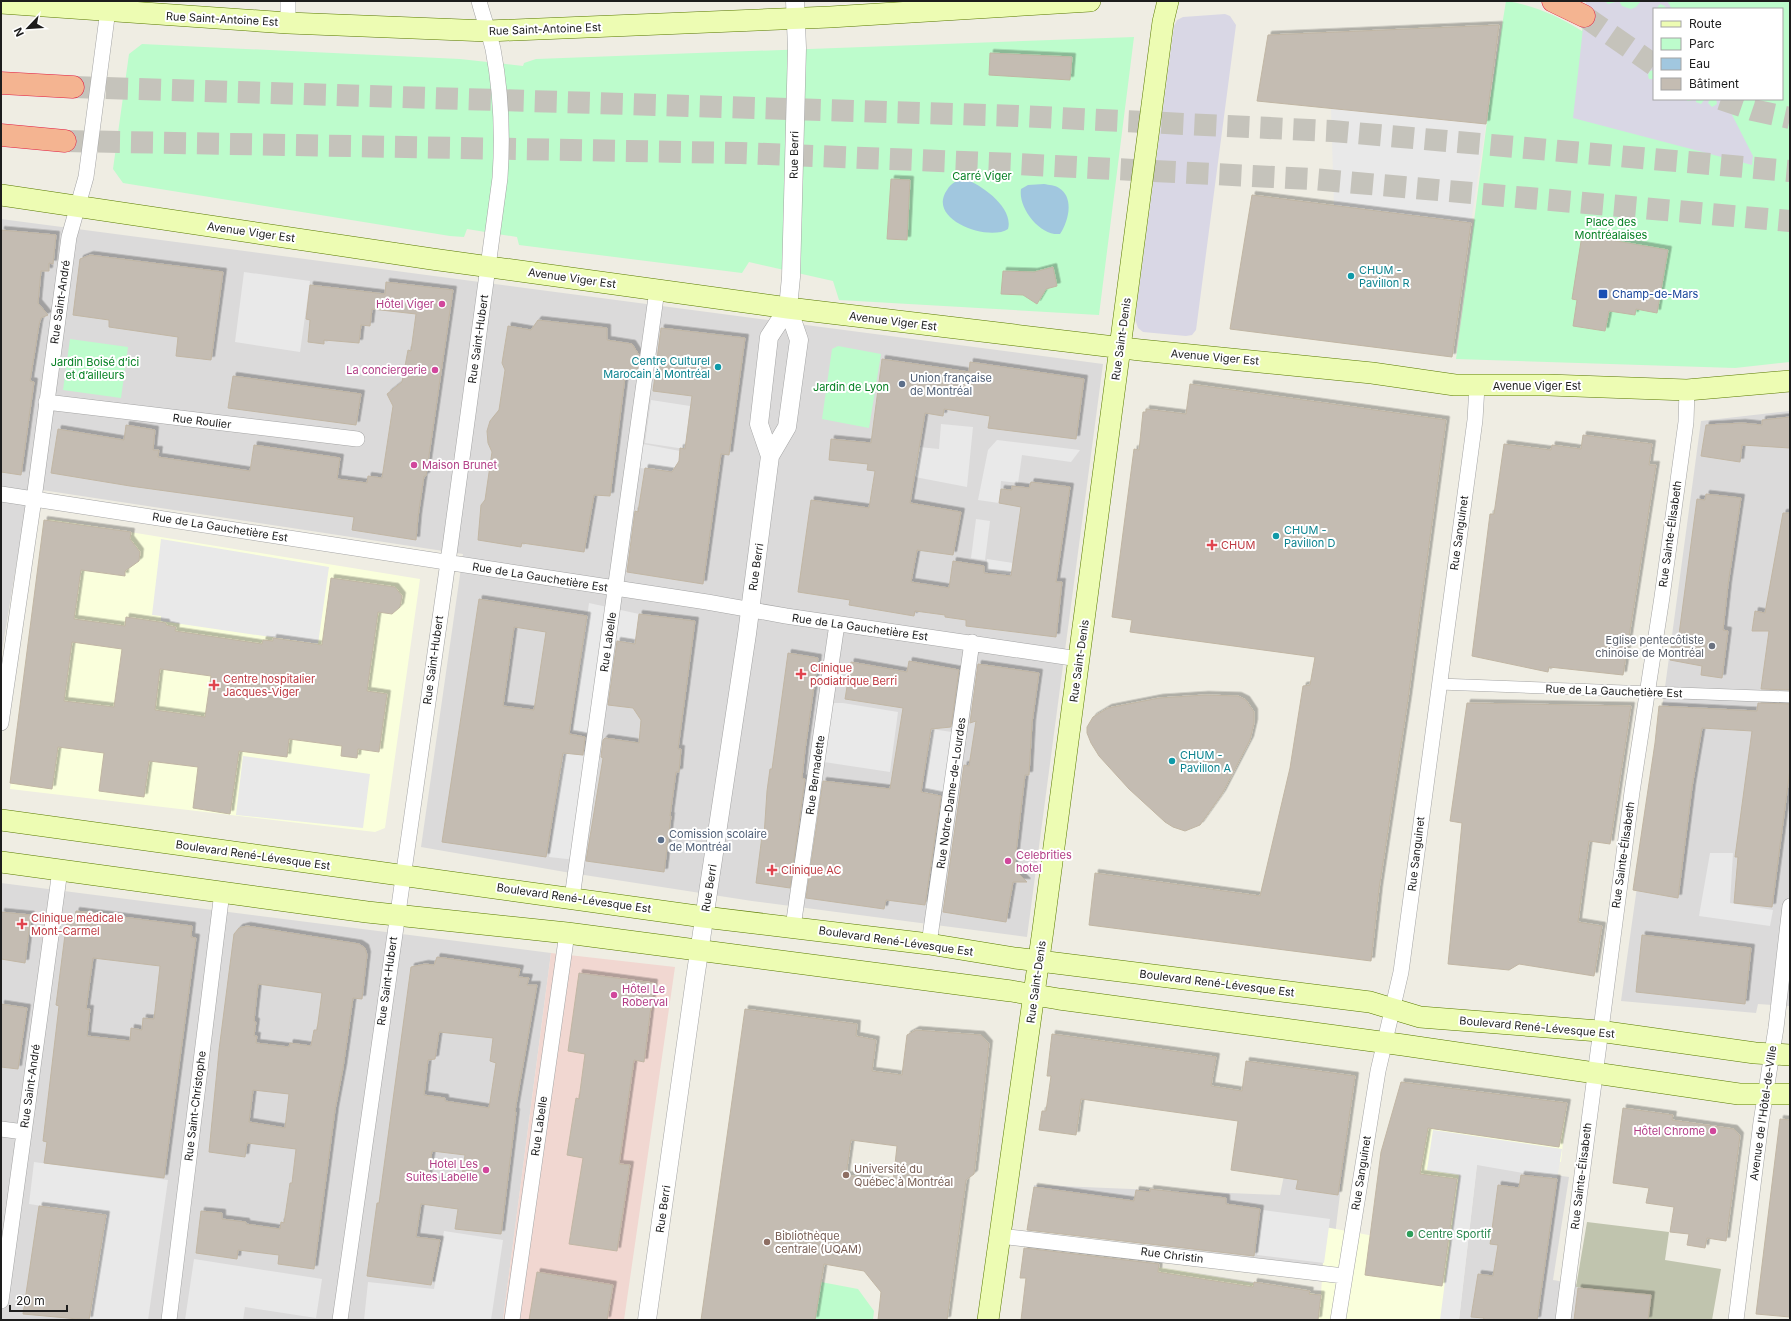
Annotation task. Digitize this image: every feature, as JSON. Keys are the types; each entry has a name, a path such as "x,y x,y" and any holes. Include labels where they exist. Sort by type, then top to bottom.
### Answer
{"highway":[{"path":"1552,1 1584,16"},
{"path":"1,79 23,83"},
{"path":"1,83 23,83 73,87"},
{"path":"1,135 65,141"}],"main road":[{"name":"Rue Saint-Antoine Est","path":"1,3 108,6 288,23 488,31 796,10 1090,1"},
{"name":"Rue Saint-Denis","path":"988,1320 1079,659 1163,22 1168,1"},
{"name":"Avenue Viger Est","path":"1,195 788,308 1120,348 1282,363 1455,385 1548,385 1687,390 1790,382"},
{"name":"Boulevard René-Lévesque Est","path":"1,820 704,917 793,926 929,944 1038,961 1370,1002 1420,1017 1600,1031 1781,1055"},
{"path":"1,862 396,916 567,933 1033,995 1594,1072 1739,1094 1790,1094"}],"street":[{"path":"288,1 288,23"},
{"name":"Rue Saint-Hubert","path":"340,1320 396,916 448,562 500,178 502,137 498,81 488,31 479,1"},
{"name":"Rue Saint-André","path":"1,723 34,499 69,237 86,177 108,6"},
{"name":"Rue Berri","path":"647,1320 699,951 750,610 770,456 787,427 799,340 788,308 791,277 796,10"},
{"name":"Rue Labelle","path":"572,898 658,290"},
{"name":"Rue Berri","path":"770,456 759,424 769,337 788,308"},
{"name":"Rue Sanguinet","path":"1338,1320 1378,1071 1394,1008 1401,972 1475,420 1477,386"},
{"name":"Rue Sainte-Élisabeth","path":"1562,1320 1646,692 1686,422 1687,390"},
{"name":"Rue Roulier","path":"46,402 357,439"},
{"name":"Rue de La Gauchetière Est","path":"1,494 707,602 837,624 972,642 1079,659"},
{"name":"Rue Bernadette","path":"793,926 837,624"},
{"name":"Rue Notre-Dame-de-Lourdes","path":"929,944 972,642"},
{"name":"Rue de La Gauchetière Est","path":"1439,684 1790,697"},
{"name":"Rue Saint-André","path":"1,1302 60,870"},
{"name":"Rue Saint-Christophe","path":"169,1320 222,892"},
{"name":"Avenue de l'Hôtel-de-Ville","path":"1736,1320 1765,1094 1781,1055 1790,906"},
{"name":"Rue Labelle","path":"512,1320 567,933"},
{"path":"1,1129 24,1132"},
{"name":"Rue Christin","path":"1000,1236 1344,1276"}],"shaded area":[{"path":"1586,1 1605,1 1608,4 1619,1 1622,6 1631,9 1636,7 1641,1 1667,1 1671,8 1666,8 1665,6 1660,4 1657,8 1653,8 1653,58 1650,62 1653,65 1653,70 1650,71 1648,75 1649,79 1653,79 1653,100 1696,100 1696,102 1701,104 1704,100 1710,100 1708,103 1712,107 1717,104 1716,100 1725,100 1753,156 1752,165 1573,118"},
{"path":"1225,14 1230,16 1236,25 1196,330 1192,335 1186,336 1143,332 1138,328 1135,319 1174,26 1177,20 1183,17"},
{"path":"1331,108 1486,124 1471,223 1334,206"},
{"path":"1,219 1103,364 1027,937 752,901 565,872 421,847 463,554 29,488 1,657"},
{"path":"244,272 310,281 300,352 235,342"},
{"path":"651,400 690,406 685,449 645,443"},
{"path":"1790,411 1790,1006 1758,1004 1756,1013 1621,1001 1701,421"},
{"path":"941,424 973,427 967,487 915,477 919,447 939,449"},
{"path":"997,440 1080,450 1071,462 1022,455 1018,483 1001,481 999,503 978,500 988,450"},
{"path":"643,444 680,451 677,472 639,468"},
{"name":"Centre hospitalier Jacques-Viger","path":"50,519 420,579 385,828 375,832 10,789 45,521"},
{"path":"976,519 990,521 985,560 971,558"},
{"path":"161,539 329,567 318,644 161,621 161,616 152,615"},
{"path":"987,559 1013,563 1011,575 986,571"},
{"path":"589,603 639,614 635,644 615,640 600,737 572,732"},
{"path":"828,638 833,703 843,703 898,712 890,772 824,762 817,814 846,819 816,831 804,898 790,894"},
{"path":"931,729 952,732 955,796 924,793"},
{"path":"563,753 600,758 585,861 549,857"},
{"path":"243,756 370,774 363,828 236,815"},
{"path":"1710,853 1733,853 1730,903 1773,910 1770,926 1699,916"},
{"path":"1,883 551,953 503,1320 1,1320"},
{"path":"551,953 675,967 624,1320 503,1320"},
{"path":"1305,1073 1354,1081 1331,1267 1027,1230 1034,1185 1280,1195"},
{"path":"1401,1082 1567,1103 1561,1162 1471,1155 1445,1320 1122,1320 1129,1262 1321,1295 1325,1227 1374,1236"},
{"path":"1433,1130 1562,1149 1557,1179 1477,1165 1459,1320 1440,1320 1459,1175 1427,1170"},
{"path":"34,1162 168,1180 148,1320 89,1320 105,1215 29,1204"},
{"path":"1477,1164 1569,1177 1553,1280 1648,1296 1646,1320 1459,1320"},
{"path":"1263,1210 1330,1219 1324,1263 1257,1255"},
{"path":"1587,1222 1669,1232 1665,1260 1721,1269 1712,1320 1646,1320 1648,1296 1576,1287"},
{"path":"444,1231 503,1240 491,1320 364,1320 368,1282 434,1289"},
{"path":"194,1259 322,1279 316,1318 245,1307 243,1320 185,1320"}],"green space":[{"name":"Place des Montréalaises","path":"1506,1 1526,5 1546,12 1582,31 1587,1 1790,1 1790,362 1735,368 1456,359 1489,106"},
{"name":"Carré Viger","path":"1134,37 1099,315 839,300 833,281 749,262 742,273 519,245 517,237 467,229 464,237 450,236 123,183 113,169 129,54 142,44 460,59 523,66 524,63 536,59"},
{"name":"Jardin Boisé d’ici et d’ailleurs","path":"70,339 128,347 121,398 63,390"},
{"name":"Jardin de Lyon","path":"838,346 881,354 869,428 822,419 832,349"},
{"path":"821,1282 858,1289 874,1311 873,1320 815,1320"}],"water":[{"path":"965,179 980,186 995,198 1002,206 1009,221 1008,229 988,233 975,230 962,226 952,219 945,211 943,201 950,185"},
{"path":"1044,184 1057,187 1064,192 1067,198 1067,217 1060,234 1052,233 1038,226 1027,212 1023,204 1021,189 1028,185"}],"building":[{"path":"1499,25 1486,124 1257,101 1268,35"},
{"path":"990,53 1072,57 1070,80 989,75"},
{"path":"891,179 910,180 907,240 887,239"},
{"name":"CHUM - Pavillon R","path":"1252,195 1471,223 1452,357 1230,329"},
{"path":"1,230 56,235 53,264 49,263 49,271 41,271 38,303 48,315 41,318 39,325 30,381 34,382 21,475 1,472"},
{"path":"1582,235 1668,250 1657,313 1636,309 1635,315 1609,311 1605,331 1573,326 1577,300 1572,299"},
{"path":"90,255 223,272 211,360 176,356 178,337 109,327 109,320 73,315 80,259"},
{"path":"1053,267 1057,286 1046,289 1037,304 1023,295 1001,294 1003,271 1034,272"},
{"path":"386,282 453,290 426,476 424,476 416,540 352,530 354,517 130,486 51,473 58,429 124,440 126,425 155,430 153,450 159,450 158,457 250,471 254,445 340,458 337,479 367,483 368,476 382,478 393,406 387,394 402,382 408,350 411,351 416,314 372,309 370,326 361,325 359,343 324,340 324,344 308,342 310,320 306,319 310,285 385,294"},
{"path":"538,320 607,328 607,340 632,344 639,355 636,378 625,377 610,496 594,495 584,552 522,543 521,547 478,540 481,505 485,500 492,452 488,443 487,431 490,421 499,410 505,370 502,363 508,326 531,330"},
{"path":"661,328 745,338 729,455 721,454 703,584 627,572 635,511 638,512 645,468 672,472 679,461 680,448 685,449 692,396 653,391"},
{"path":"882,359 969,372 970,362 1084,379 1076,439 988,428 990,416 944,409 943,416 925,413 910,503 961,512 953,555 917,550 911,582 949,588 953,561 984,566 984,573 1011,576 1021,507 999,503 1001,489 1012,490 1012,486 1029,488 1031,482 1070,487 1056,582 1062,582 1056,637 966,626 966,620 945,617 945,615 915,611 914,616 849,605 850,600 798,592 811,500 869,508 875,471 867,470 868,464 829,460 831,439 871,443"},
{"path":"233,376 361,394 356,425 228,408"},
{"name":"CHUM - Pavillon D","path":"1190,384 1446,420 1408,699 1379,889 1371,961 1089,925 1095,873 1260,896 1290,768 1303,686 1310,685 1315,657 1130,632 1132,620 1112,617 1134,449 1139,450 1143,412 1146,412 1146,409 1186,414"},
{"path":"1790,417 1790,448 1742,445 1740,462 1701,456 1706,425 1742,423 1762,425 1762,420"},
{"path":"1583,435 1652,444 1649,465 1656,465 1623,675 1549,667 1548,672 1472,656 1490,514 1494,514 1504,444 1551,450 1552,445 1581,449"},
{"path":"1706,494 1741,498 1723,630 1728,631 1722,678 1701,675 1702,666 1670,660 1672,641 1678,642 1697,499 1705,500"},
{"path":"1783,513 1790,513 1790,690 1761,689 1769,631 1752,631 1755,611 1765,613"},
{"path":"44,520 131,532 130,539 140,552 139,561 125,571 125,576 81,570 74,619 125,626 126,617 166,623 166,625 176,627 175,631 262,644 263,640 273,641 273,638 322,645 331,578 395,587 402,596 400,607 392,614 378,612 367,691 387,694 379,752 358,749 357,758 341,756 342,746 289,739 287,757 239,751 230,814 193,808 198,767 149,761 144,797 99,791 104,753 58,747 52,789 10,783","holes":["72,642 122,649 114,707 64,701","160,669 211,676 205,717 155,710"]},
{"path":"479,599 587,616 569,734 585,737 583,755 563,753 546,857 442,842","holes":["514,627 546,632 534,710 503,706"]},
{"path":"639,614 695,621 678,749 681,749 679,772 676,772 664,872 586,861 603,758 601,757 603,740 605,738 639,743 641,720 633,708 608,705 617,641 635,644"},
{"path":"788,653 818,658 805,750 802,778 805,779 790,888 756,883 762,836 764,836 770,769 772,769"},
{"path":"909,661 959,670 951,727 931,729 921,792 941,796 925,905 886,900 884,909 806,898 823,781 890,789 903,708 845,699 851,662 907,672"},
{"path":"978,664 1039,673 1032,723 1029,775 1025,775 1014,869 1027,882 1013,882 1006,922 943,912 964,765 969,766 976,721 970,723"},
{"name":"CHUM - Pavillon A","path":"1205,695 1238,696 1246,700 1254,712 1254,723 1250,740 1222,794 1200,825 1185,831 1173,827 1165,822 1129,789 1099,756 1091,743 1087,733 1087,727 1093,717 1108,708 1159,698"},
{"path":"1467,703 1631,706 1610,844 1589,841 1578,922 1602,926 1594,976 1519,964 1509,970 1448,964 1462,823 1450,821"},
{"path":"1758,703 1790,704 1790,769 1772,907 1734,903 1738,857 1735,857 1752,731 1702,728 1692,787 1678,898 1633,890 1655,743 1659,706 1757,711"},
{"path":"76,911 192,926 191,937 196,938 164,1178 44,1163 47,1142 43,1141 59,1006 56,1005 67,919 74,920","holes":["93,958 160,966 154,1019 143,1018 142,1030 131,1028 130,1041 87,1036 90,1009 86,1009"]},
{"path":"1,912 31,915 25,963 1,959"},
{"path":"247,926 359,944 365,948 367,955 362,999 353,998 343,1068 335,1110 314,1269 278,1264 279,1255 238,1250 237,1259 196,1253 201,1211 222,1213 222,1219 280,1229 281,1222 284,1223 290,1183 292,1183 296,1149 247,1143 245,1157 209,1152 219,1050 234,934 239,928","holes":["258,984 322,993 317,1030 314,1030 311,1046 290,1043 289,1047 256,1043 257,1036 254,1036 256,1022 254,1021","253,1090 289,1094 285,1128 249,1122"]},
{"path":"1642,935 1751,948 1745,1004 1636,992"},
{"path":"437,957 520,969 518,977 529,978 527,985 537,985 515,1111 501,1234 455,1229 458,1209 421,1204 416,1237 440,1240 431,1285 367,1276 377,1203 379,1203 411,967 425,964 434,965","holes":["439,1032 493,1038 490,1061 496,1063 489,1108 445,1101 445,1098 424,1095 428,1060 435,1059","432,1151 465,1155 461,1183 428,1179"]},
{"path":"579,973 654,983 644,1062 634,1060 619,1164 630,1165 617,1251 569,1244 583,1158 567,1155 576,1098 579,1099 585,1054 568,1051"},
{"path":"1,1004 27,1008 18,1069 1,1067"},
{"name":"Université du Québec à Montréal","path":"745,1009 857,1024 856,1036 876,1040 872,1071 902,1075 907,1035 916,1030 981,1035 989,1044 974,1174 966,1180 947,1320 878,1320 881,1292 864,1271 824,1264 815,1320 701,1320","holes":["851,1140 897,1146 893,1182 846,1175"]},
{"path":"1052,1034 1216,1057 1211,1086 1242,1091 1246,1061 1355,1076 1338,1195 1296,1189 1298,1180 1231,1170 1238,1121 1081,1099 1076,1135 1039,1130 1042,1111 1046,1111 1051,1076 1047,1076"},
{"path":"1401,1082 1567,1103 1559,1147 1428,1128 1420,1174 1457,1179 1442,1286 1365,1275 1381,1152"},
{"path":"1623,1108 1673,1115 1672,1120 1734,1129 1740,1136 1726,1241 1707,1238 1705,1248 1687,1245 1689,1234 1670,1232 1674,1207 1646,1203 1649,1188 1613,1183"},
{"path":"1780,1119 1790,1120 1790,1317 1756,1314"},
{"path":"1521,1175 1557,1179 1537,1320 1483,1320 1484,1318 1471,1317 1478,1274 1493,1276 1498,1245 1490,1244 1498,1185 1519,1188"},
{"path":"1034,1187 1134,1201 1136,1190 1150,1192 1150,1189 1226,1198 1226,1204 1260,1209 1254,1256 1027,1230"},
{"path":"39,1206 106,1215 89,1320 23,1314"},
{"path":"1024,1248 1159,1264 1158,1272 1253,1287 1254,1282 1310,1291 1309,1294 1321,1295 1318,1320 1021,1320 1026,1278 1020,1278"},
{"path":"537,1272 613,1285 607,1320 529,1320"},
{"path":"1578,1288 1651,1295 1648,1320 1574,1320"}],"tunnel":[{"path":"1584,16 1653,64"},
{"path":"73,87 1018,116 1332,131 1790,171"},
{"path":"1724,100 1753,110 1790,118"},
{"path":"65,141 741,153 1015,164 1312,179 1790,221"}],"place":[{"name":"CHUM - Pavillon R","path":"1351,276"},
{"name":"Champ-de-Mars","path":"1603,294"},
{"name":"Hôtel Viger","path":"442,304"},
{"name":"Centre Culturel Marocain à Montréal","path":"718,367"},
{"name":"La conciergerie","path":"435,370"},
{"name":"Union française de Montréal","path":"902,384"},
{"name":"Maison Brunet","path":"414,465"},
{"name":"CHUM - Pavillon D","path":"1276,536"},
{"name":"CHUM","path":"1212,545"},
{"name":"Eglise pentecôtiste chinoise de Montréal","path":"1712,646"},
{"name":"Clinique podiatrique Berri","path":"801,674"},
{"name":"Centre hospitalier Jacques-Viger","path":"214,685"},
{"name":"CHUM - Pavillon A","path":"1172,761"},
{"name":"Comission scolaire de Montréal","path":"661,840"},
{"name":"Celebrities hotel","path":"1008,861"},
{"name":"Clinique AC","path":"772,870"},
{"name":"Clinique médicale Mont-Carmel","path":"22,924"},
{"name":"Hôtel Le Roberval","path":"614,995"},
{"name":"Hôtel Chrome","path":"1713,1131"},
{"name":"Hotel Les Suites Labelle","path":"486,1170"},
{"name":"Université du Québec à Montréal","path":"846,1175"},
{"name":"Centre Sportif","path":"1410,1234"},
{"name":"Bibliothèque centrale (UQAM)","path":"767,1242"}]}
